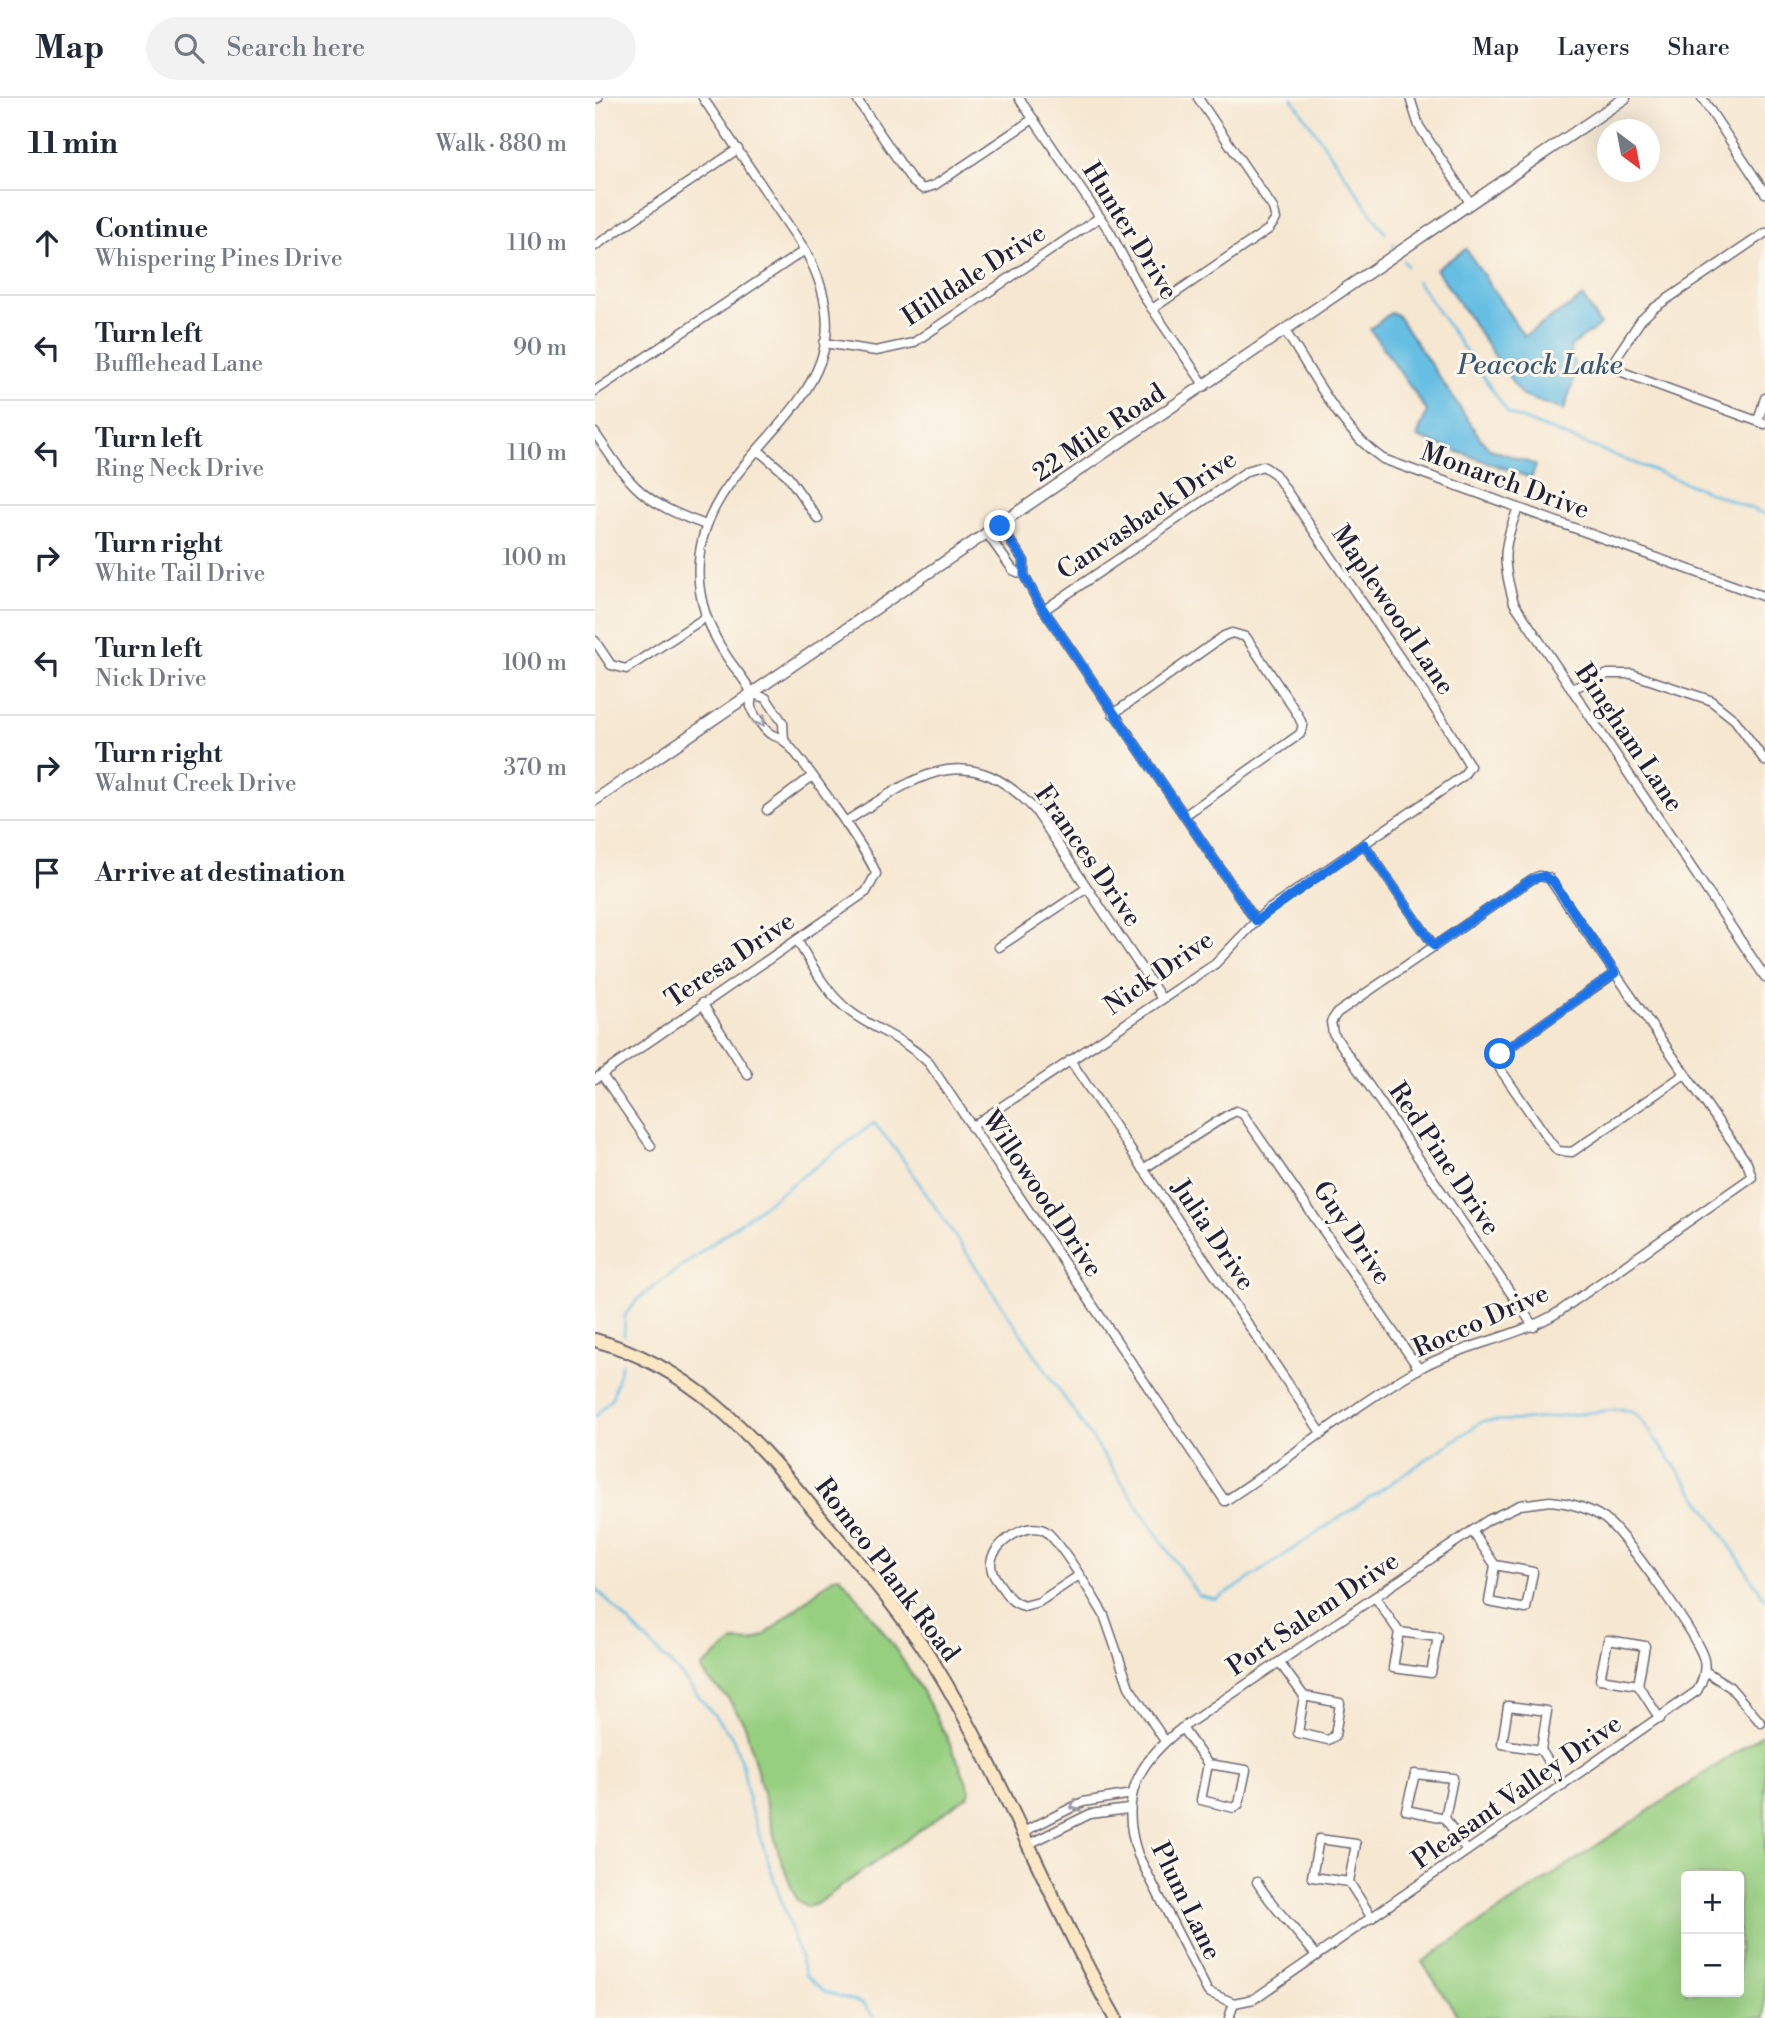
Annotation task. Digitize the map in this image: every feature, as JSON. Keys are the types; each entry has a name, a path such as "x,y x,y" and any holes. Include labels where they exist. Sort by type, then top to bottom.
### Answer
{"main road":[{"name":"Romeo Plank Road","path":"595,1340 642,1358 688,1383 736,1421 772,1460 888,1600 931,1660 1115,2018"}],"street":[{"path":"703,98 805,250 822,289 826,316 824,343 817,370 805,395 724,493 706,525 698,575 706,617 726,655 753,694 766,698 783,723 785,740 845,822"},
{"path":"856,98 913,182 923,189 935,185 1033,119"},
{"name":"Hunter Drive","path":"1019,98 1100,217 1152,309 1205,386"},
{"path":"1152,309 1269,229 1276,219 1273,208 1198,98"},
{"path":"1410,98 1425,138 1471,204"},
{"name":"22 Mile Road","path":"595,800 1625,98"},
{"path":"1702,98 1765,193"},
{"path":"595,246 738,149"},
{"name":"Hilldale Drive","path":"824,343 876,351 913,343 1100,217"},
{"path":"1765,233 1654,308 1641,320 1613,362 1622,372 1761,423 1765,398"},
{"path":"595,391 805,250"},
{"name":"Monarch Drive","path":"1285,331 1347,424 1367,448 1390,462 1765,597"},
{"path":"595,433 622,473 649,501 706,525"},
{"path":"759,451 787,475 818,519"},
{"name":"Canvasback Drive","path":"1044,610 1247,471 1263,466 1275,474"},
{"name":"Maplewood Lane","path":"1275,474 1467,756 1470,761 1467,772"},
{"name":"Bingham Lane","path":"1518,508 1504,542 1505,574 1514,603 1765,977"},
{"path":"1000,526 1024,561 1024,575 1044,610 1256,921"},
{"path":"988,534 1013,570 1024,575"},
{"path":"595,641 611,665 620,670 632,666 706,617"},
{"path":"1113,714 1232,633 1246,637 1303,726 1300,734 1184,816"},
{"path":"1571,688 1608,674 1632,674 1698,696 1723,708 1764,757"},
{"path":"753,694 751,708 768,733 785,740"},
{"name":"Frances Drive","path":"845,822 912,780 931,772 952,768 985,774 1016,789 1035,810 1162,999"},
{"name":"Nick Drive","path":"971,1127 1215,964 1256,921 1467,772"},
{"path":"767,810 811,777"},
{"name":"Teresa Drive","path":"599,1077 702,1003 866,892 876,874 874,867 845,822"},
{"path":"1364,844 1434,946 1532,879 1544,876 1553,882 1685,1073 1578,1149 1563,1153 1554,1148 1500,1069 1500,1054 1615,973"},
{"path":"999,947 1087,888"},
{"name":"Willowood Drive","path":"797,940 824,984 839,1001 852,1013 894,1034 929,1063 1225,1501"},
{"name":"Red Pine Drive","path":"1434,946 1337,1013 1331,1023 1332,1033 1534,1326"},
{"path":"702,1003 748,1075"},
{"name":"Julia Drive","path":"1070,1060 1322,1434"},
{"name":"Rocco Drive","path":"1225,1501 1419,1369 1534,1326 1623,1269 1752,1177 1747,1163 1685,1073"},
{"path":"599,1077 650,1146"},
{"name":"Guy Drive","path":"1143,1169 1226,1115 1236,1111 1250,1121 1419,1369"},
{"name":"Port Salem Drive","path":"1128,1809 1142,1768 1165,1741 1472,1531 1520,1505 1559,1502 1586,1508 1604,1518 1616,1529 1700,1649 1705,1671"},
{"path":"1078,1576 1033,1605 1024,1605 1010,1599 994,1576 993,1555 1001,1544 1028,1528 1048,1533 1078,1576 1104,1615 1129,1687 1165,1741"},
{"path":"1472,1531 1495,1565 1489,1602 1526,1609 1533,1572 1495,1565"},
{"path":"1375,1597 1399,1632 1393,1668 1430,1673 1438,1637 1399,1632"},
{"path":"1638,1685 1600,1679 1608,1640 1645,1646 1638,1685 1660,1719"},
{"path":"1279,1662 1304,1696 1340,1703 1335,1736 1328,1741 1298,1733 1304,1696"},
{"path":"1705,1671 1730,1687 1761,1723"},
{"name":"Pleasant Valley Drive","path":"1234,2003 1254,1999 1660,1719 1693,1695 1701,1685 1705,1671"},
{"path":"1541,1750 1502,1744 1508,1706 1548,1711 1541,1750 1563,1785"},
{"path":"1182,1728 1208,1764 1246,1770 1239,1804 1234,1808 1201,1800 1208,1764"},
{"path":"1445,1818 1453,1778 1415,1774 1406,1810 1445,1818 1467,1851"},
{"path":"1021,1833 1083,1802 1132,1794"},
{"path":"1027,1845 1090,1814 1128,1809"},
{"name":"Plum Lane","path":"1128,1809 1130,1833 1137,1855 1204,1986 1224,2000 1234,2003"},
{"path":"1349,1882 1312,1877 1319,1839 1356,1844 1349,1882 1372,1918"},
{"path":"1257,1882 1269,1902 1294,1926 1316,1956"},
{"path":"1230,2018 1234,2003"}],"green space":[{"path":"840,1576 879,1626 914,1678 944,1732 970,1790 969,1795 818,1903 807,1907 796,1899 779,1854 745,1725 728,1698 701,1668 734,1641 752,1642 765,1635 834,1577"},
{"path":"1765,1733 1765,2018 1459,2018 1422,1962"}],"water":[{"name":"Peacock Lake","path":"1466,249 1524,336 1583,297 1600,325 1570,347 1576,373 1564,410 1522,396 1436,269"},
{"path":"1392,312 1398,316 1483,442 1490,449 1534,464 1536,466 1531,478 1417,437 1427,411 1370,329"}],"waterway":[{"path":"1292,98 1385,233"},
{"path":"1403,261 1407,266"},
{"path":"1417,281 1509,414 1765,514"},
{"path":"624,1335 625,1315 639,1298 874,1123 900,1155 1198,1595 1215,1599 1234,1589 1483,1421 1525,1420 1621,1409 1640,1418 1706,1509 1765,1599"},
{"path":"595,1417 612,1398 622,1362"},
{"path":"595,1588 681,1675 733,1738 743,1767 749,1804 806,1975 824,1991 863,2004 874,2018"}],"route":[{"path":"1000,526 1024,561 1024,575 1037,600 1256,921 1265,912 1364,844 1434,946 1532,879 1544,876 1553,882 1615,973 1513,1042 1500,1054"}]}
